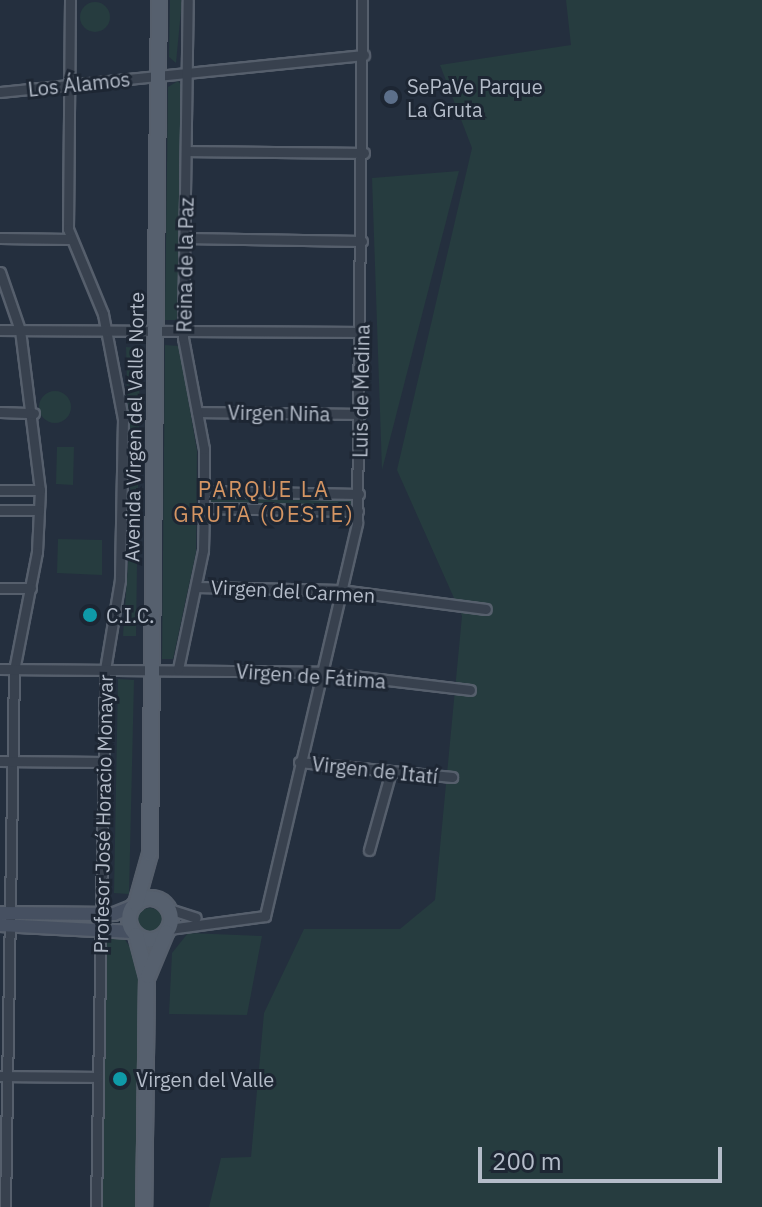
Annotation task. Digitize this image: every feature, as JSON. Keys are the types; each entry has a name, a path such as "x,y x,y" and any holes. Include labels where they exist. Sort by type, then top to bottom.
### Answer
{"main road":[{"name":"Avenida Virgen del Valle Norte","path":"134,933 135,905 150,854 159,0"},
{"name":"Avenida Virgen del Valle Norte","path":"150,854 167,907 168,931"},
{"path":"100,920 135,905 167,907"},
{"path":"5,919 100,920 148,940 168,931"},
{"path":"147,977 168,931"},
{"path":"134,933 147,977 144,1207"}],"street":[{"name":"Profesor José Horacio Monayar","path":"70,0 70,239 107,331 123,419 120,580 105,670 96,1207"},
{"name":"Reina de la Paz","path":"178,669 196,587 204,508 197,412 183,329 188,0"},
{"name":"Luis de Medina","path":"216,921 265,916 358,511 364,153 362,0"},
{"name":"Los Álamos","path":"0,92 364,55"},
{"path":"186,151 364,153"},
{"path":"0,238 70,239"},
{"path":"185,238 362,241"},
{"path":"0,272 20,330 34,413 40,490 31,588 14,670 5,919 5,1207"},
{"path":"0,330 362,332"},
{"path":"0,412 34,413"},
{"name":"Virgen Niña","path":"197,412 360,414"},
{"path":"0,490 40,490"},
{"path":"204,491 359,494"},
{"path":"204,508 358,511"},
{"path":"0,510 39,510"},
{"name":"Virgen del Carmen","path":"196,587 340,590 486,609"},
{"path":"0,588 31,588"},
{"name":"Virgen de Fátima","path":"0,669 320,672 470,690"},
{"path":"0,761 103,762"},
{"name":"Virgen de Itatí","path":"299,762 452,777"},
{"path":"369,850 391,771"},
{"path":"167,907 216,921"},
{"path":"168,931 216,921"},
{"path":"4,1076 98,1077"}],"green space":[{"path":"170,0 182,0 176,63 169,57"},
{"path":"566,0 762,0 762,1207 209,1207 221,1158 251,1157 264,1013 304,929 400,929 435,900 462,616 397,470 472,148 440,65 571,45"},
{"path":"95,2 106,6 110,17 106,28 95,32 84,28 80,17 84,6"},
{"path":"178,81 181,85 178,320 165,320 168,87"},
{"path":"459,171 382,470 372,178"},
{"path":"165,345 179,346 197,451 196,552 173,659 162,659"},
{"path":"126,347 140,348 136,636 123,636 131,521"},
{"path":"55,391 66,396 71,407 66,418 55,423 44,418 39,407 44,396"},
{"path":"57,447 74,447 73,485 56,484"},
{"path":"211,497 352,499 352,505 211,503"},
{"path":"58,539 102,540 102,575 57,573"},
{"path":"118,679 134,680 129,894 114,893"},
{"path":"150,908 159,912 163,921 159,930 150,934 141,930 137,921 141,912"},
{"path":"120,932 140,963 137,1207 102,1207 106,938"},
{"path":"188,933 262,936 247,1015 169,1014 172,953"}],"place":[{"name":"SePaVe Parque La Gruta","path":"391,97"},
{"name":"C.I.C.","path":"90,615"},
{"name":"Virgen del Valle","path":"120,1079"}],"district":[{"name":"PARQUE LA GRUTA (OESTE)","path":"264,500"}]}
